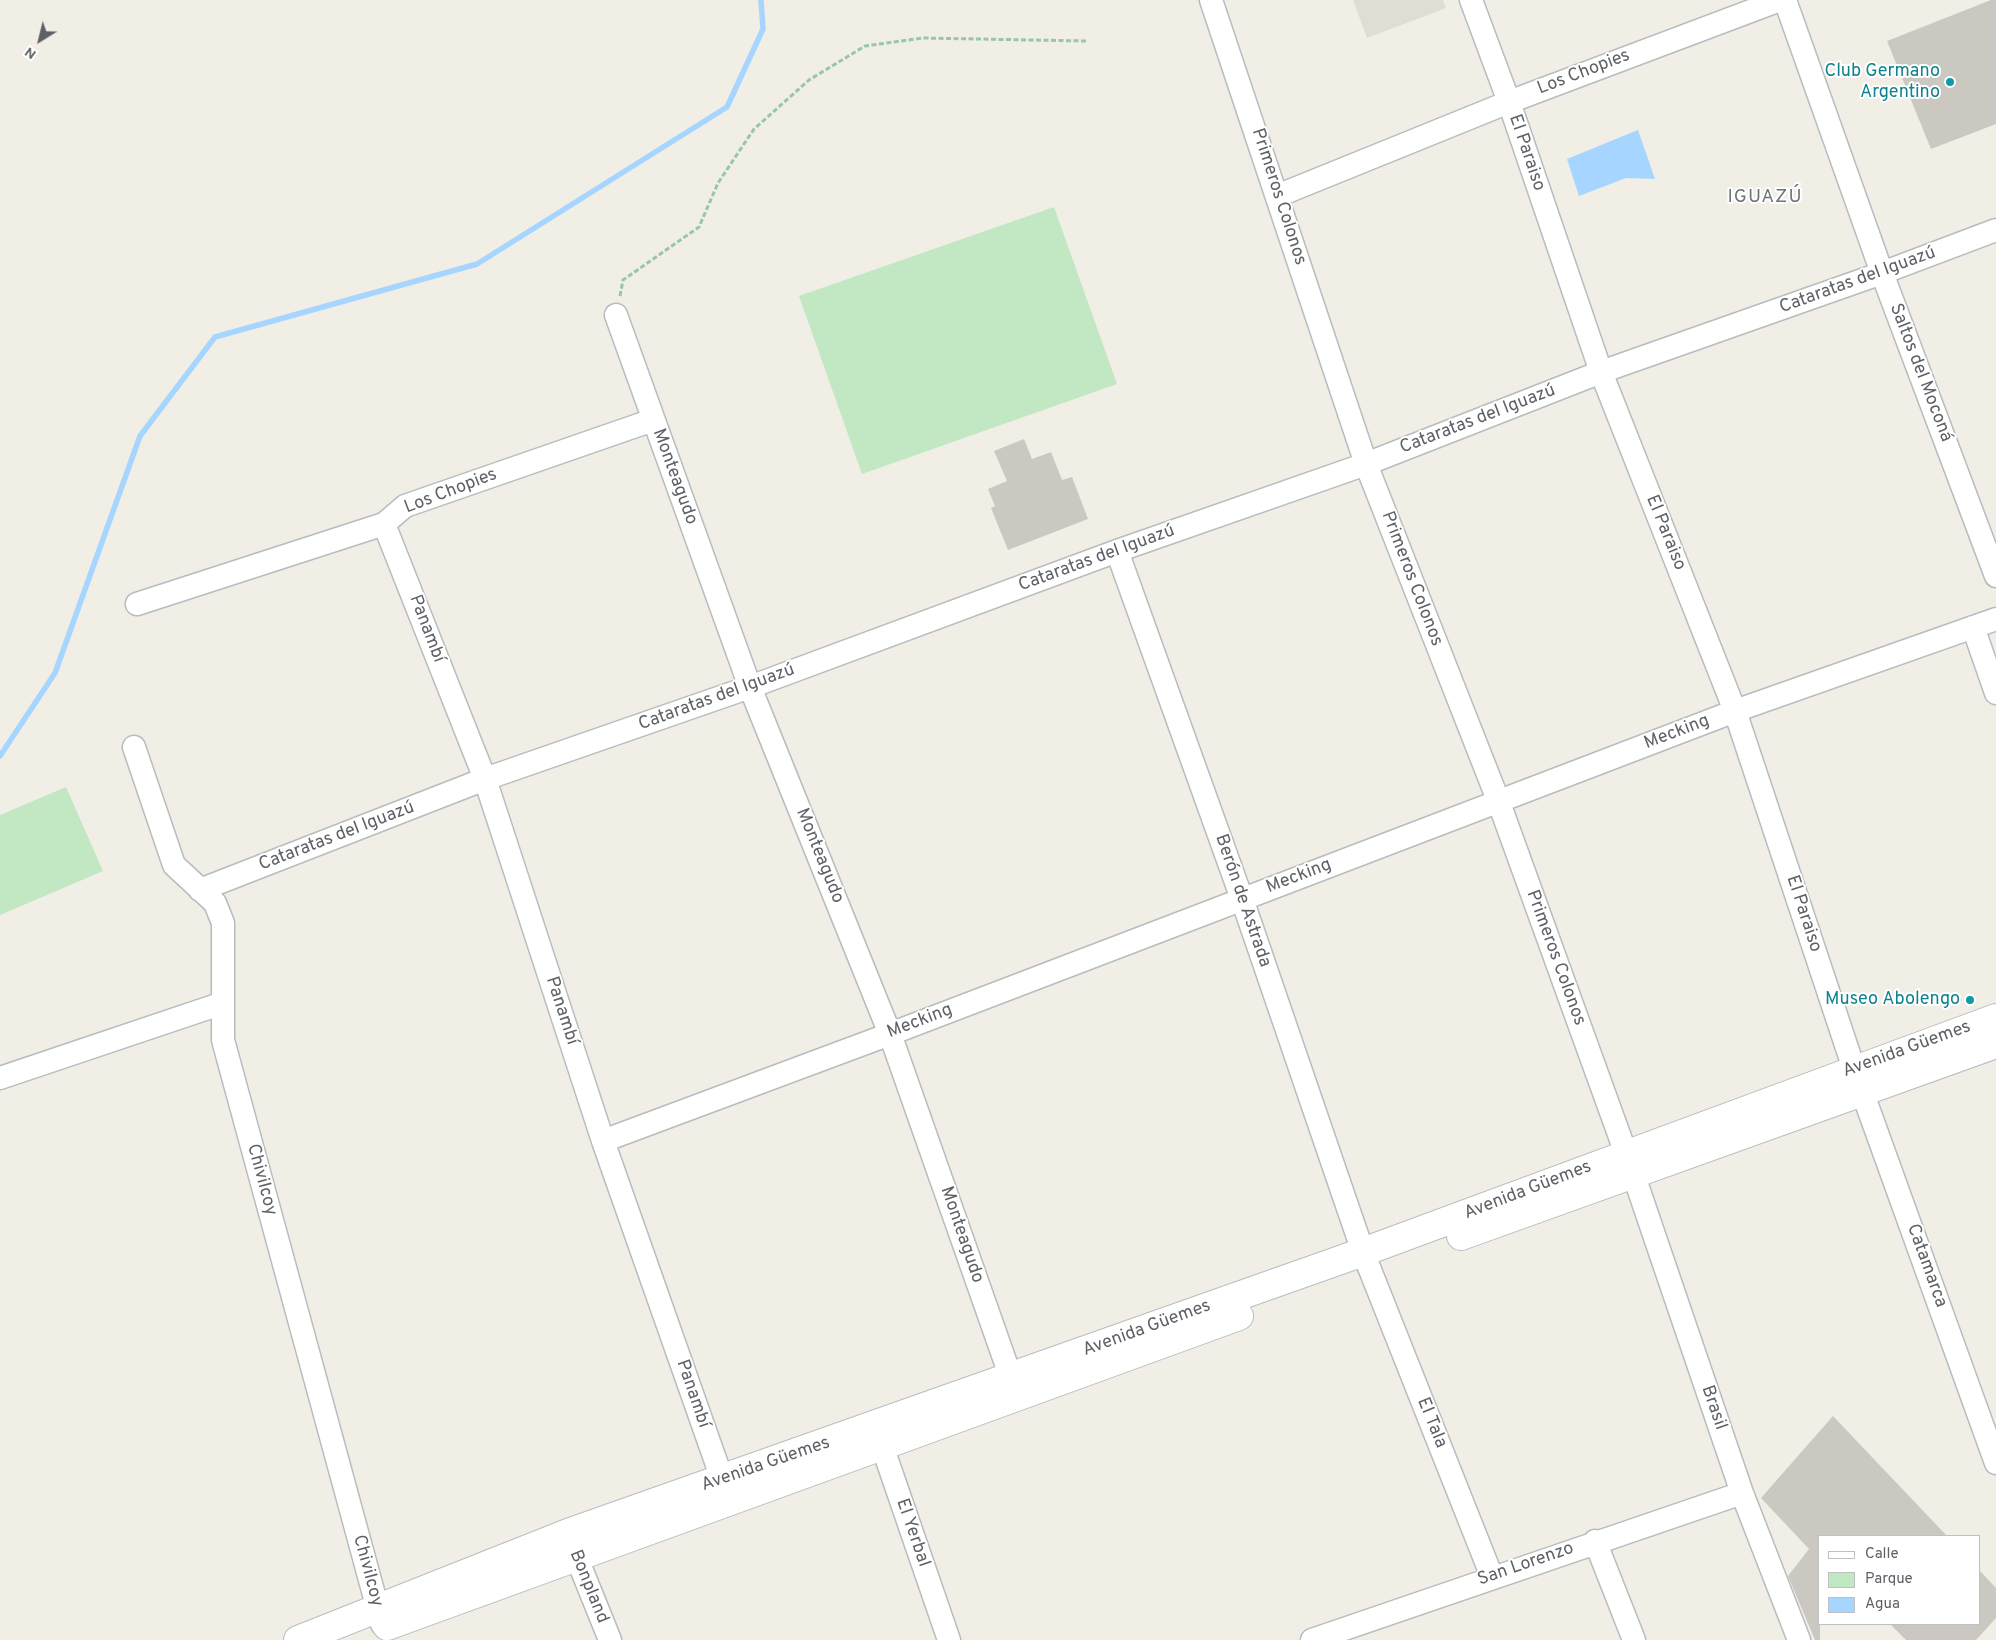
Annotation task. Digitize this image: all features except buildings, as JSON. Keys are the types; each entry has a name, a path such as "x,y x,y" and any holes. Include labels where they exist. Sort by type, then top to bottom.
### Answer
{"main road":[{"name":"Avenida Güemes","path":"314,1637 380,1619 572,1545 1014,1388 1858,1080 1996,1018"},
{"name":"Avenida Güemes","path":"1858,1080 1996,1044"},
{"name":"Avenida Güemes","path":"350,1640 380,1619"}],"street":[{"name":"Primeros Colonos","path":"1211,0 1366,464 1498,800 1630,1163"},
{"name":"El Paraiso","path":"1470,0 1509,102 1601,372 1735,711 1858,1080"},
{"name":"Los Chopies","path":"1277,196 1509,102 1780,0"},
{"name":"Saltos del Moconá","path":"1785,0 1882,273 1996,576"},
{"name":"Cataratas del Iguazú","path":"200,890 484,779 750,687 1117,551 1366,464 1601,372 1882,273 1996,230"},
{"name":"Monteagudo","path":"616,315 750,687 890,1034 1014,1388"},
{"name":"Los Chopies","path":"137,604 384,524 405,506 653,420"},
{"name":"Panambí","path":"384,524 484,779 603,1140 726,1491"},
{"name":"Berón de Astrada","path":"1117,551 1242,899 1367,1260"},
{"name":"Mecking","path":"603,1140 890,1034 1735,711 1996,619"},
{"path":"1973,627 1996,693"},
{"name":"Chivilcoy","path":"134,747 174,865 215,904 223,923 223,1040 380,1619"},
{"path":"0,1078 223,1003"},
{"name":"Catamarca","path":"1858,1080 1986,1401 1996,1463"},
{"name":"Brasil","path":"1630,1163 1742,1493 1799,1640"},
{"name":"El Tala","path":"1367,1260 1492,1577"},
{"name":"El Yerbal","path":"878,1436 949,1640"},
{"name":"San Lorenzo","path":"1312,1640 1358,1632 1492,1577 1742,1493"},
{"path":"1595,1541 1634,1640"},
{"name":"Bonpland","path":"572,1545 610,1640"}],"path":[{"path":"616,315 623,280 699,227 718,183 754,129 809,80 865,46 923,38 1086,41"}],"shaded area":[{"path":"1353,0 1443,0 1446,8 1367,38"}],"green space":[{"path":"1054,207 1117,384 862,474 799,296"},
{"path":"66,787 103,871 0,915 0,815"}],"water":[{"path":"1638,130 1655,179 1626,178 1579,196 1567,159"}],"waterway":[{"path":"0,756 55,673 140,436 215,337 477,264 727,107 763,29 761,0"}],"place":[{"name":"Club Germano Argentino","path":"1950,82"},
{"name":"Museo Abolengo","path":"1970,1000"}],"district":[{"name":"IGUAZÚ","path":"1765,198"}]}
